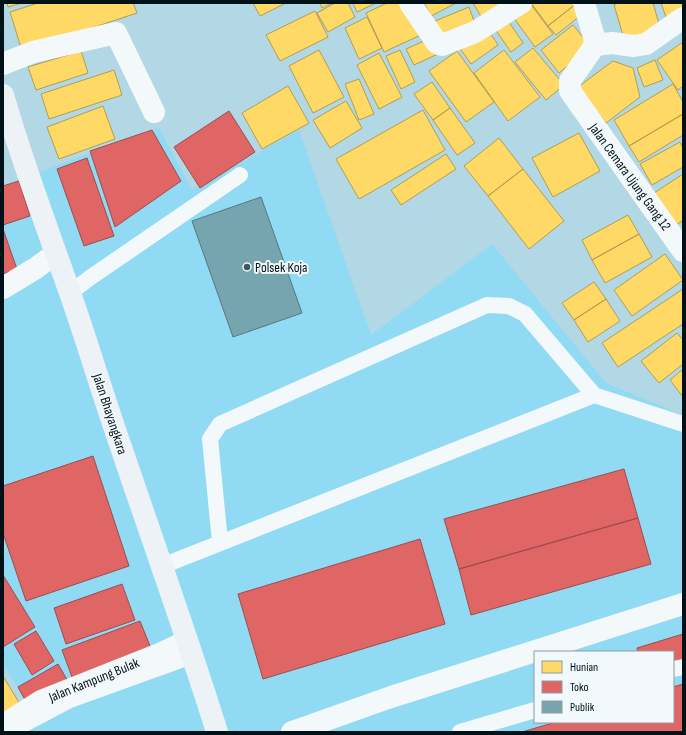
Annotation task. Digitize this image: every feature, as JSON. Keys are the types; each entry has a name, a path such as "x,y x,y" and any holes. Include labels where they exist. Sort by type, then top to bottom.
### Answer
{"street":[{"path":"410,3 437,43 442,45 475,32 521,3"},
{"path":"584,3 595,45 612,43 634,46 646,44 683,18"},
{"path":"3,64 33,52 116,33 154,112"},
{"name":"Jalan Cemara Ujung Gang 12","path":"595,45 570,81 570,91 577,103 683,251"},
{"name":"Jalan Bhayangkara","path":"3,95 55,254 70,293 120,447 190,648 217,732"},
{"path":"3,288 36,268 55,254"},
{"path":"535,651 683,604"},
{"name":"Jalan Kampung Bulak","path":"3,725 41,701 162,653 190,648"},
{"path":"292,732 391,697 534,651"}],"lane":[{"path":"70,293 240,175"},
{"path":"220,542 210,438 220,424 487,305 509,306 525,314 594,395 683,424"},
{"path":"162,566 594,395"},
{"path":"9,732 70,700 162,668 190,648"},
{"path":"460,732 534,710"}],"shaded area":[{"path":"159,128 192,190 299,130 371,335 492,244 606,383 683,415 683,732 17,732 37,717 3,665 3,185"}],"building: Hunian":[{"path":"7,3 22,3 8,7"},
{"path":"38,3 133,3 137,13 22,51 10,12"},
{"path":"253,3 286,3 260,16"},
{"path":"320,3 332,3 322,8"},
{"path":"335,3 348,3 355,17 328,32 317,13"},
{"path":"353,3 376,3 357,12"},
{"path":"387,3 408,3 423,34 384,52 366,13"},
{"path":"424,3 456,3 431,16"},
{"path":"473,3 506,3 483,20"},
{"path":"530,3 553,34 535,47 511,14"},
{"path":"531,3 577,3 548,26"},
{"path":"577,3 585,12 556,35 548,26"},
{"path":"618,3 653,3 661,31 625,42 614,5"},
{"path":"661,3 683,3 683,15 667,20"},
{"path":"469,7 477,29 443,42 435,21"},
{"path":"315,11 328,37 280,61 266,35"},
{"path":"505,16 523,43 511,52 492,25"},
{"path":"367,17 382,48 359,59 345,28"},
{"path":"573,25 591,47 559,73 541,50"},
{"path":"487,28 498,45 471,64 459,47"},
{"path":"433,37 440,53 414,65 406,49"},
{"path":"683,42 683,86 678,90 657,60"},
{"path":"533,48 564,85 546,100 515,62"},
{"path":"319,50 344,97 313,113 289,66"},
{"path":"400,50 415,82 401,89 386,56"},
{"path":"504,50 540,97 508,121 474,73"},
{"path":"81,51 88,73 36,90 28,67"},
{"path":"457,51 494,102 466,122 429,71"},
{"path":"379,53 402,97 379,109 357,65"},
{"path":"655,60 663,80 644,87 637,68"},
{"path":"613,61 633,68 640,97 606,123 578,87"},
{"path":"114,70 122,95 49,119 41,94"},
{"path":"359,79 374,114 359,120 345,84"},
{"path":"432,82 450,108 433,120 414,94"},
{"path":"673,84 683,102 683,114 629,146 614,120"},
{"path":"288,86 309,123 262,149 242,113"},
{"path":"346,101 362,128 330,148 313,120"},
{"path":"103,106 115,139 59,159 47,127"},
{"path":"450,108 475,143 457,155 433,120"},
{"path":"423,110 445,150 359,199 336,159"},
{"path":"683,114 683,135 639,162 629,146"},
{"path":"579,133 600,171 553,197 532,158"},
{"path":"499,138 523,169 488,196 464,166"},
{"path":"680,142 683,148 683,167 652,185 640,164"},
{"path":"446,154 456,169 401,205 391,190"},
{"path":"523,169 564,221 529,249 488,196"},
{"path":"683,174 683,220 675,226 654,193"},
{"path":"628,215 639,234 592,260 582,240"},
{"path":"639,234 652,257 605,283 592,260"},
{"path":"665,254 683,280 632,316 614,290"},
{"path":"594,282 606,299 574,320 562,303"},
{"path":"683,289 683,324 618,367 602,343"},
{"path":"606,299 620,321 588,342 574,320"},
{"path":"677,333 683,340 683,364 659,383 641,361"},
{"path":"683,369 683,397 670,380"},
{"path":"3,676 23,709 3,722"}],"building: Toko":[{"path":"229,111 255,152 200,188 174,147"},
{"path":"152,130 181,181 115,227 90,151"},
{"path":"87,158 114,236 84,246 57,169"},
{"path":"19,181 30,216 3,225 3,186"},
{"path":"3,229 17,269 3,274"},
{"path":"93,456 129,566 26,601 3,533 3,486"},
{"path":"624,469 638,518 459,569 444,519"},
{"path":"638,518 651,564 471,615 459,569"},
{"path":"420,539 445,624 263,679 238,594"},
{"path":"3,575 35,627 3,647"},
{"path":"122,584 135,620 66,644 54,608"},
{"path":"140,621 154,656 75,685 62,650"},
{"path":"36,631 54,661 32,675 14,644"},
{"path":"683,634 683,663 674,666 674,651 638,651 637,648"},
{"path":"58,664 69,683 29,707 18,687"},
{"path":"683,684 683,732 522,732 553,723 674,723 674,687"}],"building: Publik":[{"name":"Polsek Koja","path":"261,197 302,313 233,337 192,221"}],"place":[{"name":"Polsek Koja","path":"247,267"}]}
